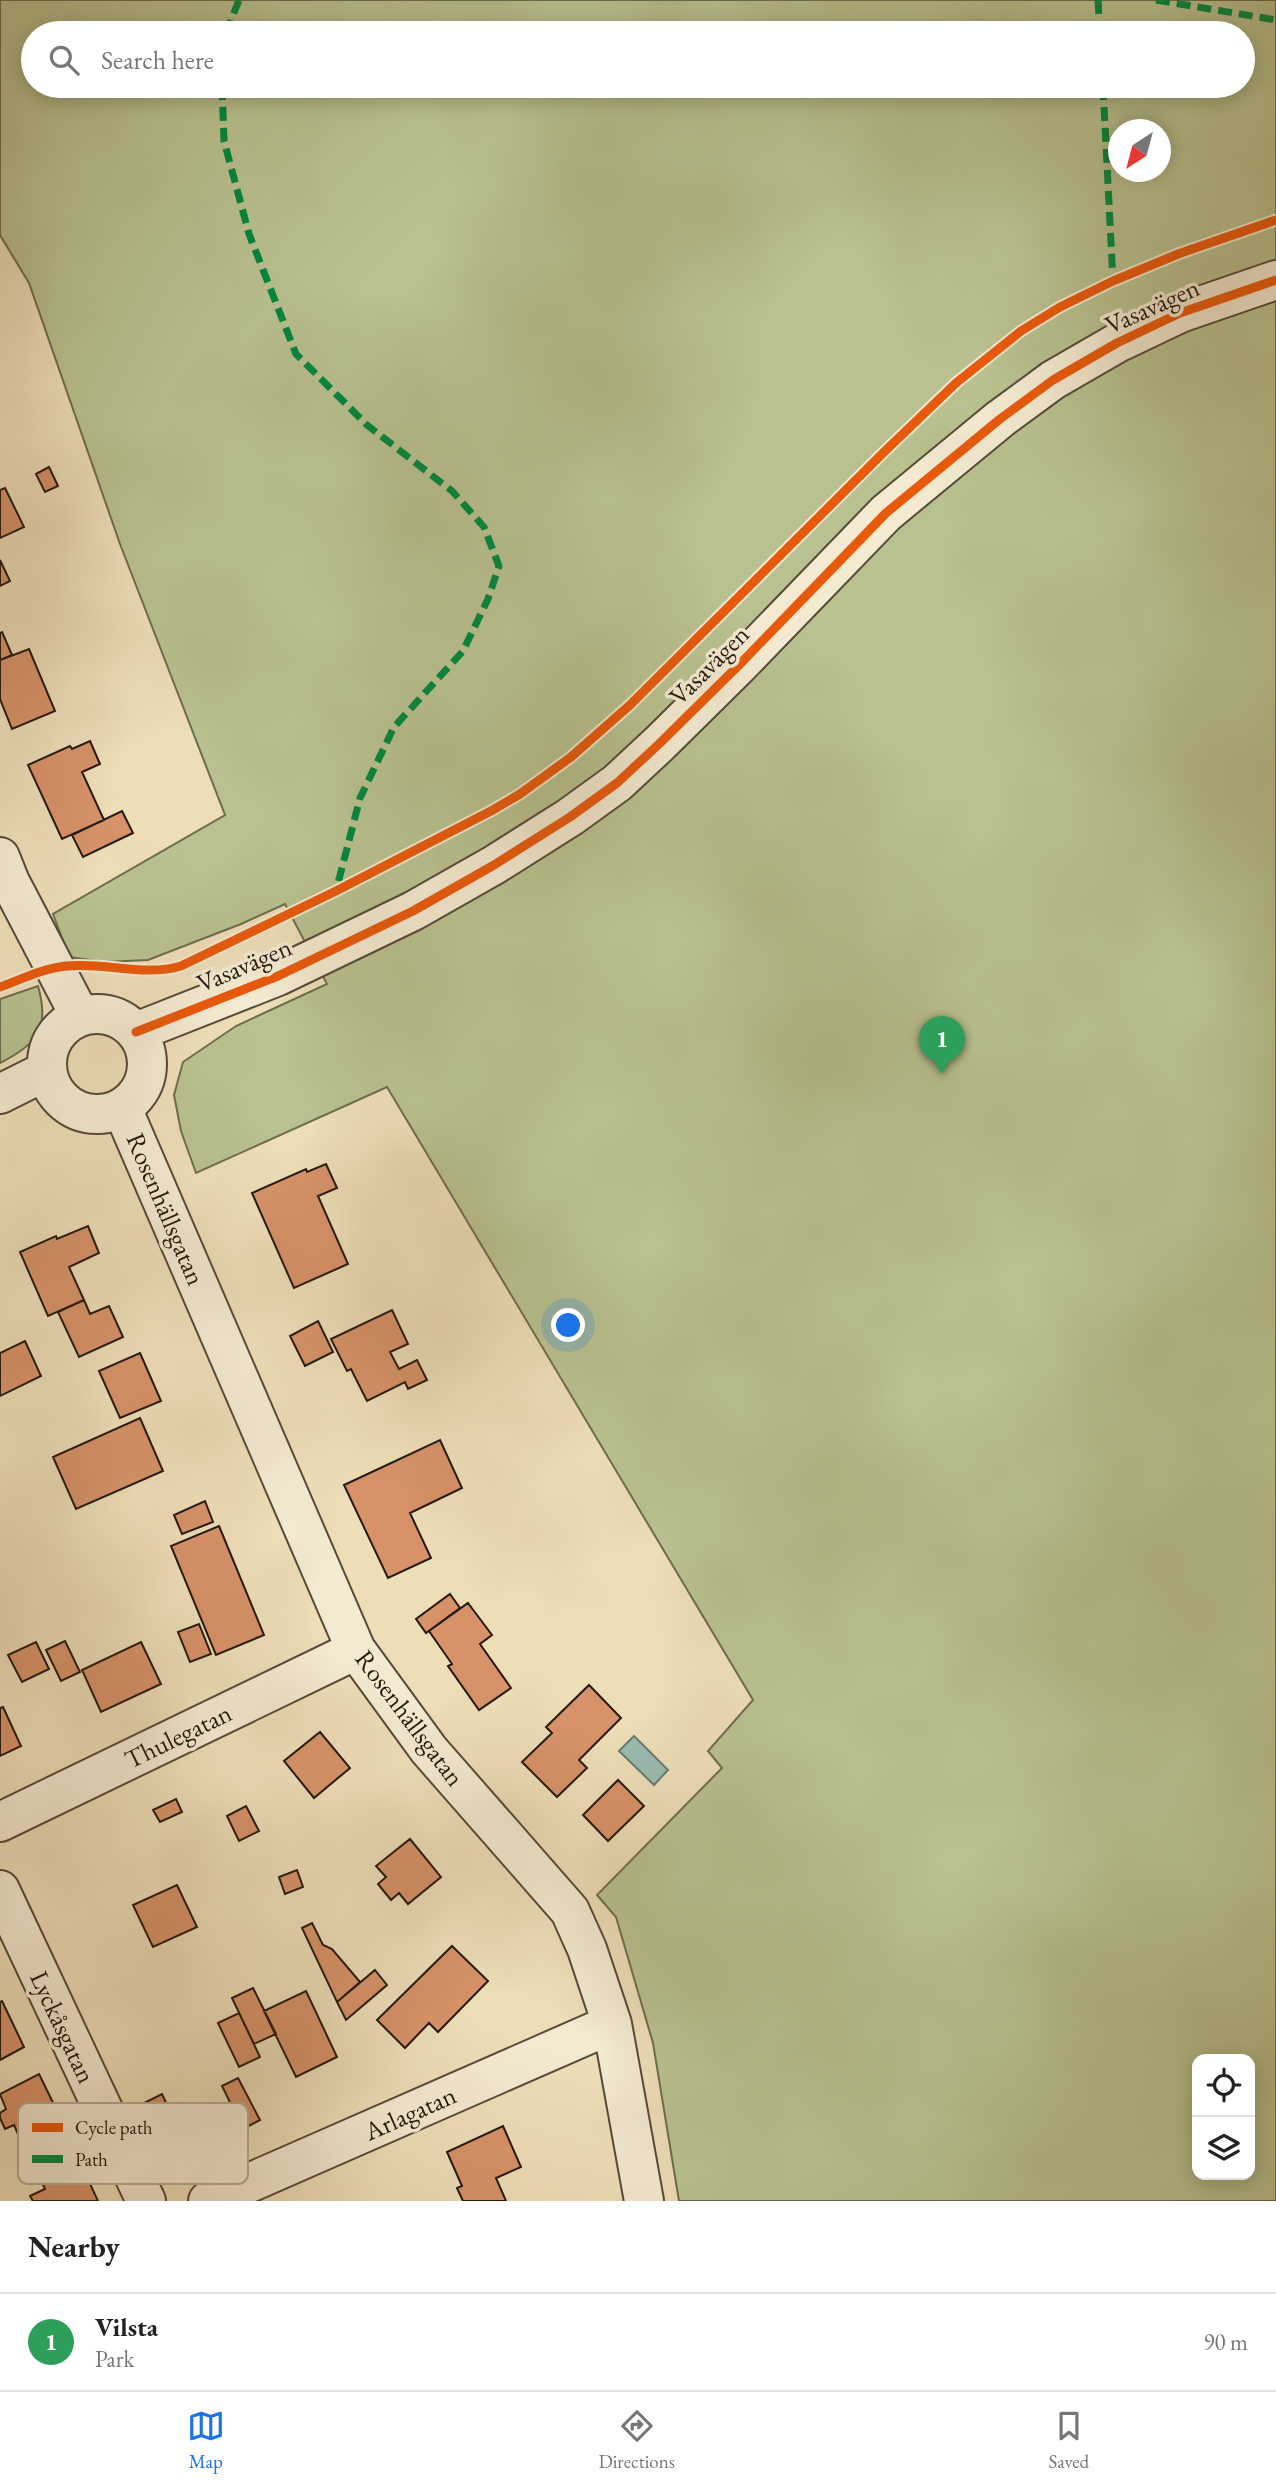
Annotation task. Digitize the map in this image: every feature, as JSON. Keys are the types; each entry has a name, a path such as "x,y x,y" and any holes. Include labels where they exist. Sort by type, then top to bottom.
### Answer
{"street":[{"name":"Vasavägen","path":"136,1032 278,976 413,911 494,865 570,817 617,783 659,744 739,666 886,513 1000,419 1053,380 1116,343 1180,313 1276,280"},
{"path":"0,857 10,882 80,1016"},
{"path":"89,1013 109,1014 127,1023 136,1032 147,1057 146,1076 137,1094 122,1108 104,1114 75,1110 53,1090 46,1071 47,1051 56,1033 71,1020 89,1013"},
{"path":"0,1094 46,1071"},
{"name":"Rosenhällsgatan","path":"122,1108 356,1650 429,1750 570,1911 587,1949 612,2024 644,2201"},
{"name":"Thulegatan","path":"0,1822 356,1650"},
{"name":"Lyckåsgatan","path":"0,1890 100,2103"},
{"name":"Arlagatan","path":"248,2183 612,2024"},
{"name":"Lyckåsgatan","path":"138,2184 146,2201"},
{"name":"Arlagatan","path":"208,2201 247,2184"}],"green space":[{"path":"0,0 1276,0 1276,2201 679,2201 653,2043 616,1917 597,1895 722,1768 708,1751 753,1700 387,1087 196,1173 181,1131 174,1095 183,1062 236,1026 327,984 285,904 148,960 104,962 69,957 53,914 225,815 120,544 29,283 0,235"},
{"path":"38,986 42,1013 38,1033 24,1049 0,1063 0,999"}],"water":[{"path":"634,1736 668,1770 654,1785 619,1751"}],"building":[{"path":"49,467 58,486 45,492 36,474"},
{"path":"5,488 24,527 0,538 0,490"},
{"path":"0,560 10,581 0,586"},
{"path":"2,632 12,655 0,660 0,633"},
{"path":"29,649 55,711 12,729 0,699 0,660"},
{"path":"90,741 100,764 82,772 104,820 62,839 28,765 70,746 72,749"},
{"path":"122,811 133,833 83,857 72,835"},
{"path":"326,1164 337,1188 318,1196 348,1264 294,1288 252,1193 306,1169 307,1172"},
{"path":"88,1226 99,1253 69,1267 84,1300 48,1316 20,1252"},
{"path":"84,1300 90,1314 109,1306 123,1337 79,1357 58,1312"},
{"path":"392,1310 408,1344 390,1352 399,1369 417,1360 427,1380 408,1389 405,1382 367,1401 351,1369 347,1371 331,1339"},
{"path":"318,1321 333,1352 305,1366 290,1336"},
{"path":"25,1341 41,1376 0,1396 0,1353"},
{"path":"140,1353 161,1401 120,1418 99,1371"},
{"path":"140,1418 163,1471 76,1509 53,1457"},
{"path":"440,1440 462,1488 410,1513 431,1558 388,1578 344,1485"},
{"path":"205,1501 213,1522 182,1534 174,1515"},
{"path":"219,1526 264,1635 216,1655 171,1546"},
{"path":"450,1594 460,1608 426,1633 416,1619"},
{"path":"468,1603 492,1635 480,1644 511,1688 479,1710 448,1666 452,1664 429,1631"},
{"path":"199,1624 211,1654 190,1662 178,1632"},
{"path":"65,1641 80,1672 61,1681 46,1650"},
{"path":"36,1642 49,1669 22,1682 8,1655"},
{"path":"141,1642 161,1684 101,1712 82,1670"},
{"path":"589,1685 621,1718 579,1760 587,1768 557,1797 522,1762 552,1733 546,1727"},
{"path":"3,1707 21,1746 0,1756 0,1708"},
{"path":"320,1732 350,1768 314,1798 284,1761"},
{"path":"618,1780 644,1806 608,1841 583,1815"},
{"path":"176,1799 182,1812 160,1822 153,1810"},
{"path":"246,1806 259,1831 239,1841 227,1816"},
{"path":"410,1839 441,1877 408,1904 399,1893 391,1900 378,1884 386,1877 376,1866"},
{"path":"297,1870 303,1887 285,1894 279,1877"},
{"path":"177,1885 197,1927 153,1947 133,1905"},
{"path":"312,1923 323,1945 332,1949 360,1982 337,2002 302,1928"},
{"path":"452,1946 488,1981 438,2032 429,2023 405,2048 377,2020"},
{"path":"375,1970 387,1985 346,2020 337,2002"},
{"path":"253,1988 276,2034 254,2044 232,1998"},
{"path":"306,1991 337,2057 296,2077 264,2011"},
{"path":"2,2001 24,2047 0,2060 0,2002"},
{"path":"239,2013 260,2057 239,2067 218,2023"},
{"path":"39,2074 53,2103 18,2103 18,2134 14,2125 5,2129 0,2118 0,2113 6,2109 0,2094"},
{"path":"238,2078 260,2120 248,2126 248,2103 230,2103 222,2086"},
{"path":"162,2094 166,2103 144,2103"},
{"path":"503,2126 521,2167 496,2178 506,2201 463,2201 457,2188 462,2186 447,2152"},
{"path":"43,2184 90,2184 98,2201 33,2201 30,2196 45,2189"}],"marked path":[{"path":"231,21 239,0"},
{"path":"1098,0 1099,21"},
{"path":"1156,0 1276,20"},
{"path":"222,98 224,141 249,234 296,354 367,425 452,491 484,527 499,566 488,599 463,651 394,727 360,798 336,891"},
{"path":"1104,98 1113,281"}],"cycle path":[{"path":"0,987 58,967 82,965 153,970 181,966 336,891 520,794 571,757 630,705 956,383 1021,331 1060,307 1113,281 1178,254 1276,220"},
{"path":"136,1032 278,976 413,911 494,865 570,817 617,783 659,744 886,513 1000,419 1053,380 1117,343 1180,313 1276,280"}],"place":[{"name":"Vilsta","path":"942,1074"}]}
